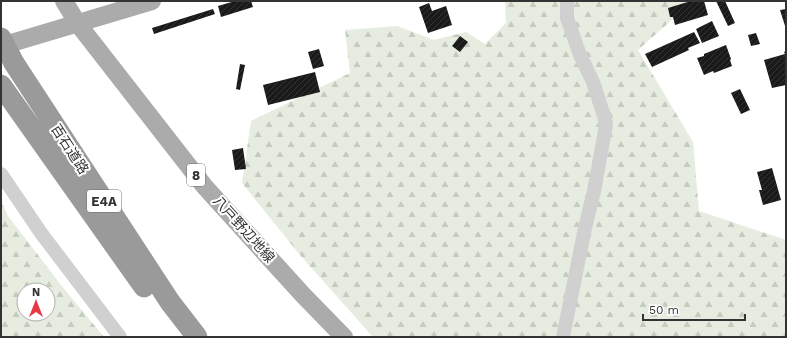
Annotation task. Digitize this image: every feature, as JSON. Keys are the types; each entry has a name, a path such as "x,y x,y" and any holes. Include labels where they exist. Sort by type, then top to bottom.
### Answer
{"highway":[{"name":"百石道路","path":"1,38 14,63 170,302 197,337"},
{"name":"百石道路","path":"1,85 157,306 182,337"}],"main road":[{"name":"八戸野辺地線","path":"64,1 78,24 205,187 303,295 344,337"},
{"path":"1,46 152,1"}],"street":[{"path":"563,337 594,191 606,125 593,82 580,55 567,18 567,1"},
{"path":"1,174 41,233 120,337"}],"green space":[{"path":"505,1 693,1 638,50 693,142 699,211 786,240 786,337 373,337 300,255 242,183 251,121 350,73 345,30 397,26 434,40 466,32 485,44 506,23"},
{"path":"1,201 8,216 61,285 104,337 1,337"}],"building":[{"path":"235,1 251,1 253,7 221,17 218,6"},
{"path":"691,1 704,1 708,15 675,25 673,17 670,17 668,8"},
{"path":"716,1 725,1 735,23 728,26"},
{"path":"429,3 432,11 446,6 452,25 428,33 419,7"},
{"path":"213,9 215,14 154,34 152,28"},
{"path":"786,9 786,29 780,10"},
{"path":"712,21 719,36 702,43 696,29"},
{"path":"694,32 700,43 688,48 689,50 652,67 645,54"},
{"path":"756,33 760,44 751,46 748,35"},
{"path":"460,36 468,42 460,52 452,46"},
{"path":"726,45 732,66 704,75 697,58"},
{"path":"319,49 324,66 313,69 308,52"},
{"path":"786,51 786,85 772,88 764,60 785,54 784,52"},
{"path":"240,64 245,65 240,90 236,89"},
{"path":"315,72 320,92 268,105 263,85"},
{"path":"740,89 750,110 741,114 731,93"},
{"path":"243,148 246,169 235,170 232,150"},
{"path":"772,168 781,200 763,205 759,190 762,190 757,172"}]}
